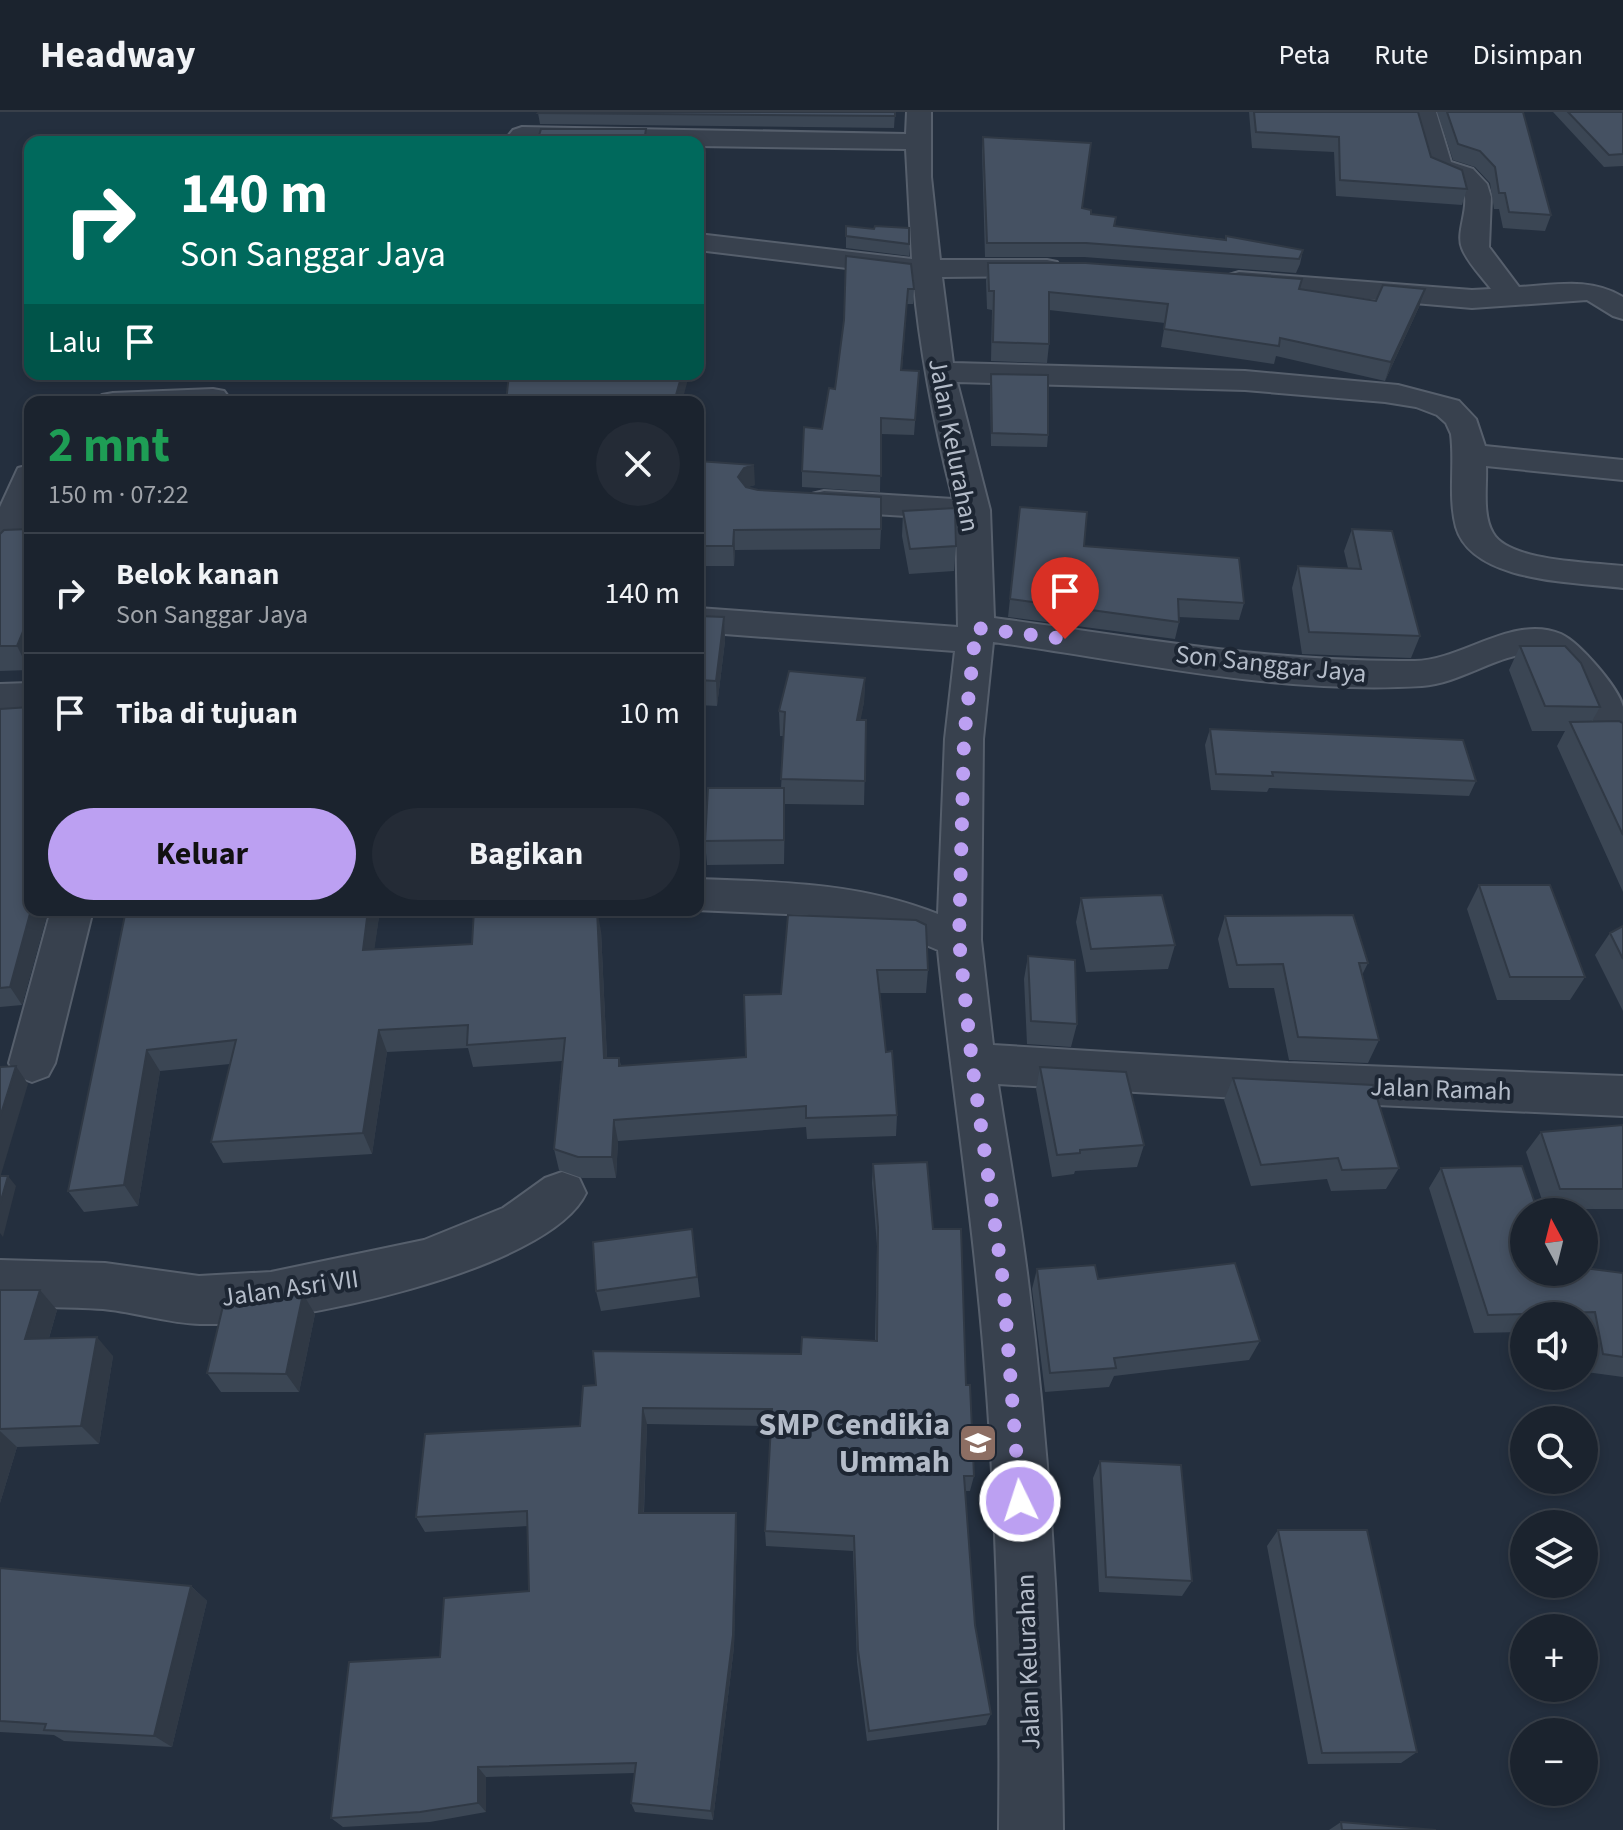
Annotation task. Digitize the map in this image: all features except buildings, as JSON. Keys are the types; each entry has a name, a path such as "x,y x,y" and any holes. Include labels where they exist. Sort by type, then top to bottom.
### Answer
{"street":[{"path":"1424,112 1434,139 1439,167 1464,175 1474,184 1478,197 1475,247 1512,298"},
{"path":"692,136 919,127"},
{"name":"Jalan Kelurahan","path":"919,127 918,177 939,372 973,510 975,634 964,739 959,940 972,1063 1003,1281 1023,1532 1031,1723 1031,1830"},
{"path":"522,135 536,136"},
{"path":"704,243 926,269 1069,268"},
{"path":"1213,278 1357,291 1512,298 1588,291 1623,310"},
{"path":"939,372 1185,377 1290,383 1426,399 1452,410 1465,426 1473,524 1482,544 1505,558 1623,577"},
{"path":"169,396 215,391"},
{"path":"1469,454 1623,470"},
{"path":"0,548 24,490"},
{"path":"790,499 973,510"},
{"name":"Son Sanggar Jaya","path":"704,620 975,634 1334,674 1430,672 1478,660 1526,642 1547,642 1561,650 1623,736"},
{"path":"0,697 24,696"},
{"path":"704,895 810,899 894,914 959,940"},
{"path":"32,1063 70,916"},
{"name":"Jalan Ramah","path":"972,1063 1288,1082 1623,1096"},
{"name":"Jalan Asri VII","path":"0,1283 105,1286 199,1300 271,1295 427,1262 521,1224 562,1193"}],"place":[{"name":"SMP Cendikia Ummah","path":"978,1443"}],"route":[{"path":"1020,1501 1003,1281 972,1063 959,940 964,739 976,628 1065,639"}]}
